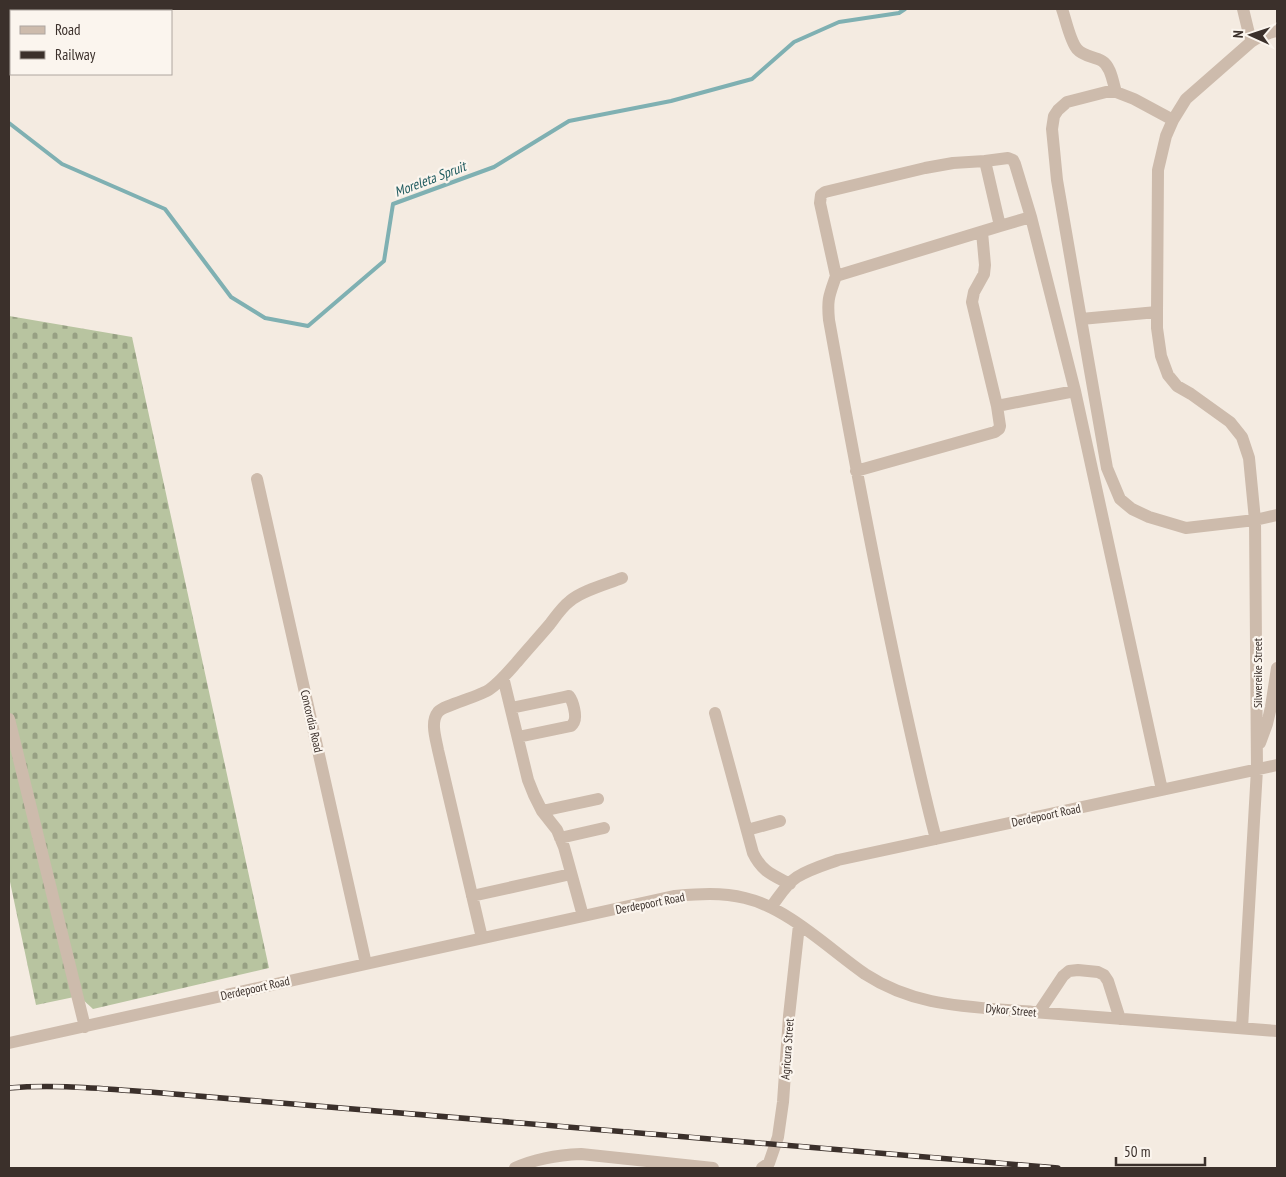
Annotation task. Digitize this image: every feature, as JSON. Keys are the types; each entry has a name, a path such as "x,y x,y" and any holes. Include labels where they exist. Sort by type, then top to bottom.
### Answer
{"street":[{"path":"1062,9 1076,49 1084,55 1103,61 1108,68 1116,92"},
{"path":"1243,9 1251,42"},
{"name":"Silwereike Street","path":"1242,1028 1258,769 1255,520 1250,458 1242,437 1230,422 1178,386 1168,375 1161,356 1157,328 1158,170 1166,136 1186,99 1251,42 1258,37 1277,31"},
{"path":"1173,120 1134,99 1116,92 1106,92 1067,102 1054,116 1052,130 1057,180 1080,319 1108,468 1120,499 1132,509 1149,517 1186,528 1255,520 1277,515"},
{"path":"936,839 888,632 856,471 828,304 828,296 836,276 820,202 821,195 825,192 925,168 953,163 1008,158 1013,160 1015,164 1031,217 1075,391 1162,790"},
{"path":"985,161 1000,226"},
{"path":"836,276 1031,217"},
{"path":"856,471 995,432 999,429 997,406 972,302 974,292 984,274 982,232"},
{"path":"1080,319 1157,312"},
{"path":"997,406 1075,391"},
{"name":"Concordia Road","path":"257,479 366,964"},
{"path":"482,938 438,750 435,731 436,714 489,690 503,677 570,601 584,593 622,578"},
{"path":"1257,749 1267,724 1277,668"},
{"path":"503,677 528,780 542,811 557,830 564,847 583,916"},
{"path":"510,708 569,696 572,700 575,716 571,726 518,737"},
{"path":"715,713 753,854 758,864 766,871 790,884"},
{"path":"9,719 85,1027"},
{"name":"Derdepoort Road","path":"9,1043 674,896 722,894 746,898 771,907 798,877 838,860 1277,765"},
{"path":"542,811 598,799"},
{"path":"746,830 780,820"},
{"path":"560,838 604,828"},
{"path":"472,896 572,874"},
{"name":"Dykor Street","path":"771,907 798,924 867,975 899,992 940,1002 1120,1019 1277,1031"},
{"name":"Agricura Street","path":"762,1168 769,1163 776,1145 779,1129 798,924"},
{"path":"1039,1012 1063,976 1069,971 1078,970 1098,972 1104,975 1108,981 1120,1019"},
{"path":"515,1168 544,1158 581,1154 713,1168"}],"green space":[{"path":"9,316 132,337 269,968 93,1009 79,996 36,1005 9,877"}],"waterway":[{"name":"Moreleta Spruit","path":"9,123 62,164 165,209 231,297 265,318 308,326 384,261 393,204 494,167 569,121 671,101 752,79 794,42 839,22 899,13 905,9"}],"railway":[{"path":"9,1088 62,1087 150,1092 1058,1168"}]}
